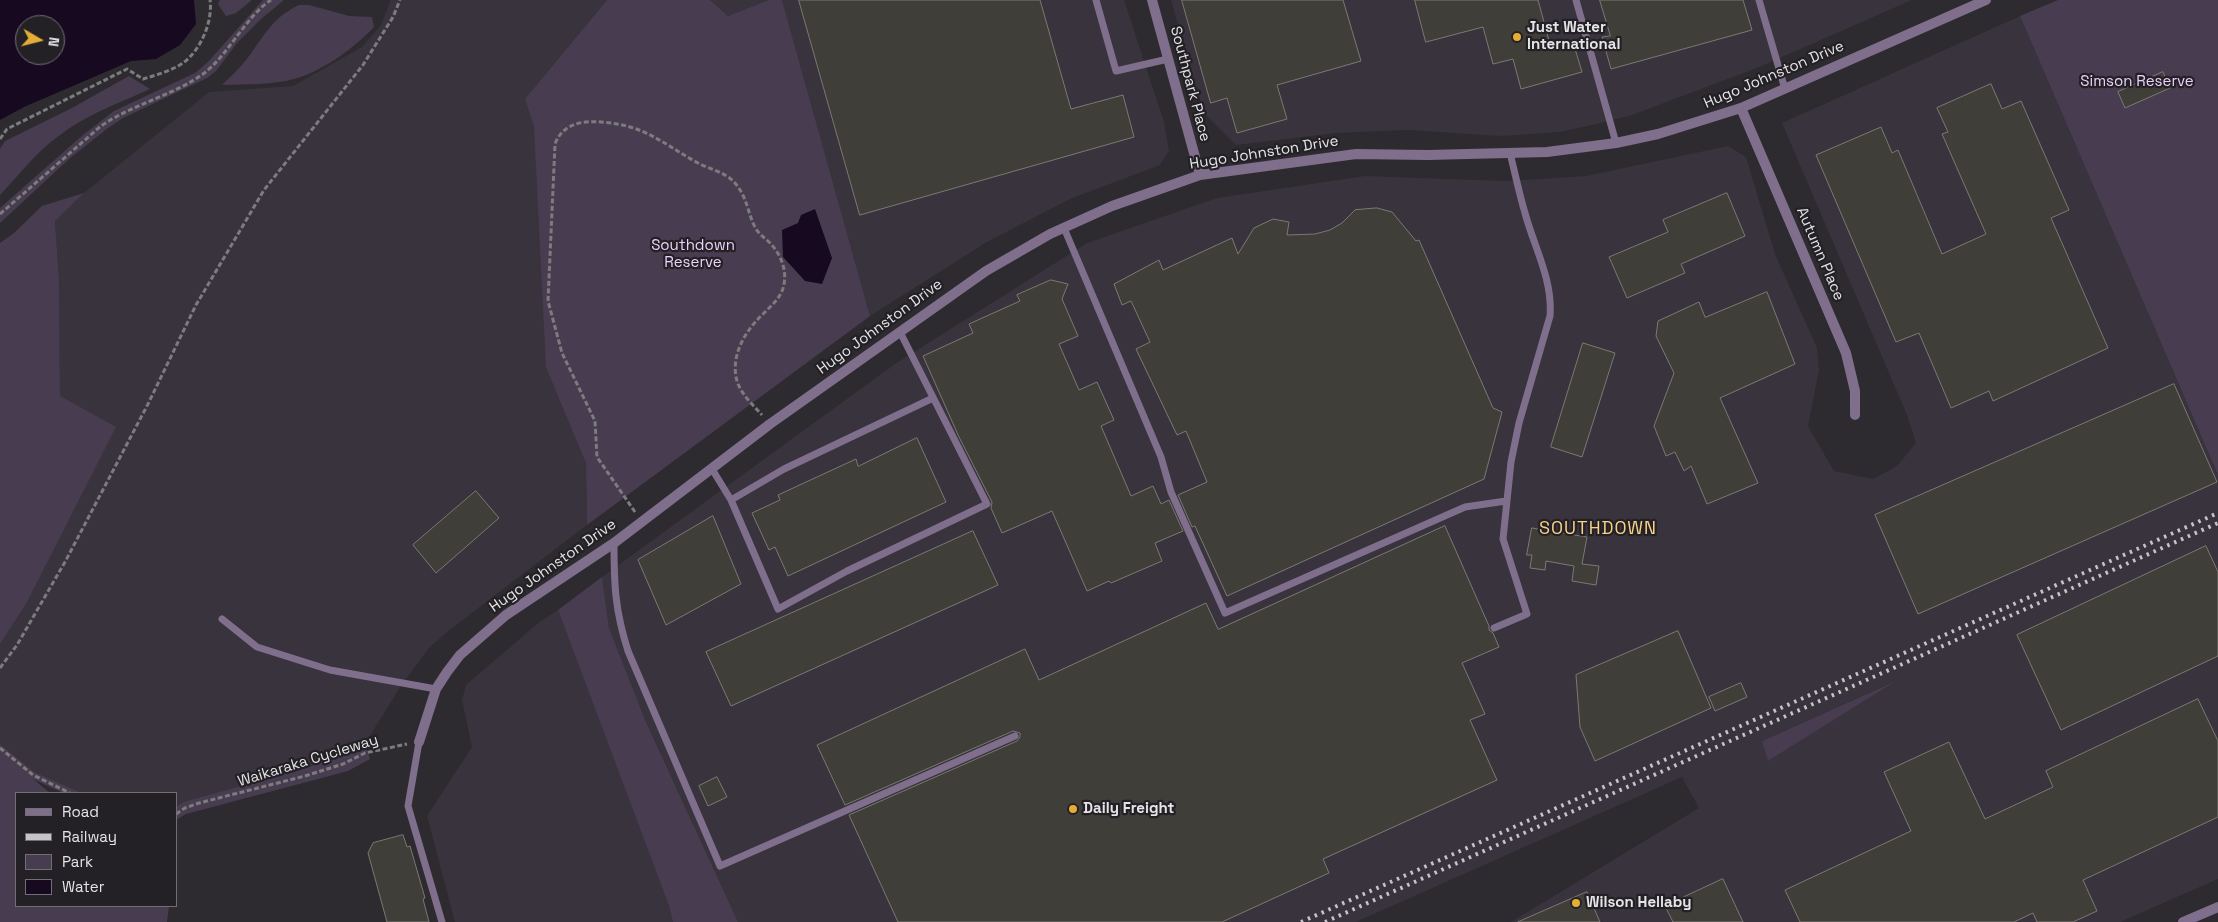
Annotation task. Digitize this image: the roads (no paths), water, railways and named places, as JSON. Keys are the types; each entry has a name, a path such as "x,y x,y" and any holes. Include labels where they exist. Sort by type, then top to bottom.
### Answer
{"street":[{"name":"Southpark Place","path":"1152,0 1200,176"},
{"name":"Hugo Johnston Drive","path":"419,742 436,689 460,655 506,615 614,543 712,469 986,271 1064,228 1112,206 1200,176 1356,154 1547,152 1616,144 1703,121 1741,108 1986,0"},
{"name":"Autumn Place","path":"1741,108 1846,352 1855,391 1855,414"},
{"path":"2183,922 2218,906"}],"lane":[{"path":"1096,0 1116,71 1168,60"},
{"path":"1576,0 1616,144"},
{"path":"1759,0 1785,89"},
{"path":"1494,628 1527,614 1503,539 1511,462 1550,316 1551,300 1546,277 1525,213 1510,153"},
{"path":"1064,228 1161,457 1171,492 1225,613 1465,507 1506,501"},
{"path":"712,469 731,500 778,609 847,571 987,504 900,332"},
{"path":"731,500 784,469 933,398"},
{"path":"614,543 615,599 619,623 628,651 720,866 1015,736"},
{"path":"222,619 257,647 330,670 436,689"},
{"path":"419,742 408,806 442,922"}],"water":[{"path":"0,0 194,0 196,24 180,45 156,59 131,61 24,107 0,120"},
{"path":"815,209 832,258 822,284 805,281 783,257 782,230 798,223 801,215"}],"railway":[{"path":"1301,922 2218,513"},
{"path":"1325,922 2218,523"}],"place":[{"name":"Just Water International","path":"1517,37"},
{"name":"Daily Freight","path":"1073,809"},
{"name":"Wilson Hellaby","path":"1576,903"}],"district":[{"name":"SOUTHDOWN","path":"1598,529"}],"park label":[{"name":"Simson Reserve","path":"2137,82"},
{"name":"Southdown Reserve","path":"693,254"}]}
